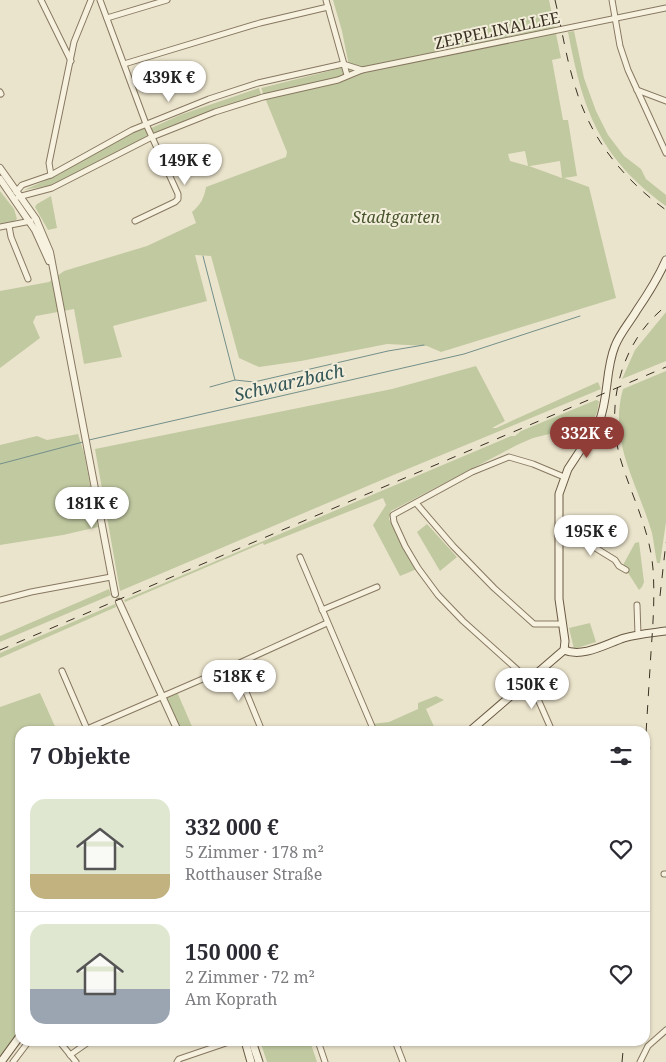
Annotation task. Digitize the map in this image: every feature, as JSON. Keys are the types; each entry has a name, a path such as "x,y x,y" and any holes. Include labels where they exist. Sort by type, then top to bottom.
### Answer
{"main road":[{"path":"476,726 564,650 565,641 559,599 558,502 564,477 602,415 608,385 610,360 614,347 652,289 666,260"},
{"path":"564,650 572,654 580,653 638,635 666,631"},
{"path":"1,1062 15,1043"},
{"path":"246,1046 251,1062"},
{"path":"254,1046 259,1062"}],"street":[{"path":"41,0 71,61"},
{"path":"51,175 49,163 74,42 92,0"},
{"path":"100,0 146,124 178,194 178,199 174,202 136,221"},
{"path":"107,18 167,0"},
{"path":"326,0 343,64 348,75"},
{"path":"612,0 620,46 628,70 666,153"},
{"path":"124,64 260,22 328,7"},
{"name":"ZEPPELINALLEE","path":"21,198 52,188 76,177 152,137 239,104 338,80 362,70 666,8"},
{"name":"ZEPPELINALLEE","path":"15,194 22,185 51,175 146,124 194,104 242,88 343,64 362,70"},
{"path":"637,90 666,101"},
{"path":"0,168 33,220"},
{"path":"0,179 21,198 33,220 54,273 115,594"},
{"path":"0,227 33,220"},
{"path":"9,226 28,279"},
{"path":"550,726 530,681 463,621 438,595 418,568 405,546 394,522 393,515 472,472 509,457 533,464 564,477"},
{"path":"416,502 453,546 494,588 534,624 562,624"},
{"path":"558,535 576,536 615,560 619,566 626,570"},
{"path":"300,557 372,726"},
{"path":"0,600 111,576"},
{"path":"322,610 377,587"},
{"path":"119,602 176,726"},
{"path":"637,605 638,635"},
{"path":"94,726 327,623"},
{"path":"235,665 260,726"},
{"path":"62,671 86,726"},
{"path":"650,1044 666,1030"},
{"path":"13,1062 24,1046"},
{"path":"63,1046 76,1062"},
{"path":"70,1055 83,1046"},
{"path":"177,1062 179,1059 217,1046"},
{"path":"320,1046 325,1062"},
{"path":"398,1046 403,1062"},
{"path":"640,1062 648,1046"}],"green space":[{"name":"Stadtgarten","path":"333,0 549,0 561,58 552,60 563,120 568,120 577,176 564,178 589,187 616,298 441,352 427,346 387,344 301,361 259,367 239,358 211,256 195,255 207,301 113,326 122,357 84,364 74,309 36,316 33,322 40,338 0,368 0,291 49,282 64,271 147,246 196,223 192,212 201,201 206,187 286,157 287,152 261,88 349,66","holes":["525,151 528,166 510,161 508,154","560,161 562,178 529,166 530,166"]},
{"path":"574,31 584,78 596,111 608,135 624,156 641,169 646,179 666,195 666,206 643,188 625,169 597,130 580,86 568,32"},
{"path":"259,88 262,97 154,133 61,182 24,190 60,174 69,165 147,124 149,129 180,115"},
{"path":"0,191 14,209 17,219 0,225"},
{"path":"51,196 57,228 48,230 35,207"},
{"path":"666,312 666,361 622,379 635,350"},
{"path":"476,366 505,421 492,428 496,428 598,382 601,389 120,591 95,449 392,389"},
{"path":"666,371 666,522 660,563 657,563 652,533 622,445 619,427 619,408 623,389"},
{"path":"596,400 599,401 597,413 590,424 533,438 391,511 389,519 417,569 400,576 373,525 386,505 383,498 264,545 263,543 125,602 124,600 511,436 515,436 521,431"},
{"path":"78,434 84,453 98,527 63,535 0,545 0,445 37,436 47,440"},
{"path":"427,524 457,557 440,571 417,532"},
{"path":"639,542 644,582 639,590 623,565 635,543"},
{"path":"109,589 111,595 0,642 0,636"},
{"path":"115,604 116,607 0,658 0,653"},
{"path":"590,623 596,642 574,649 569,628"},
{"path":"177,692 192,726 177,726 164,697"},
{"path":"40,693 55,726 15,726 15,1041 0,1061 0,707"},
{"path":"436,696 444,700 426,709 434,726 373,726 372,724 389,722 418,709 418,703"},
{"path":"262,1046 312,1046 317,1062 267,1062"}],"waterway":[{"path":"203,256 235,380"},
{"name":"Schwarzbach","path":"89,440 464,354 580,316"},
{"path":"210,387 235,380 254,382 388,351 424,345"},
{"name":"Schwarzbach","path":"0,464 83,442"}],"railway":[{"path":"555,0 572,75 581,105 590,123 599,140 622,171 650,198 666,210"},
{"path":"647,726 654,610 653,569 645,528 622,464 617,443 615,421 620,378 627,358 637,339 650,321 666,306"},
{"path":"0,650 666,367"},
{"path":"660,596 666,542"},
{"path":"622,1062 624,1046"}]}
